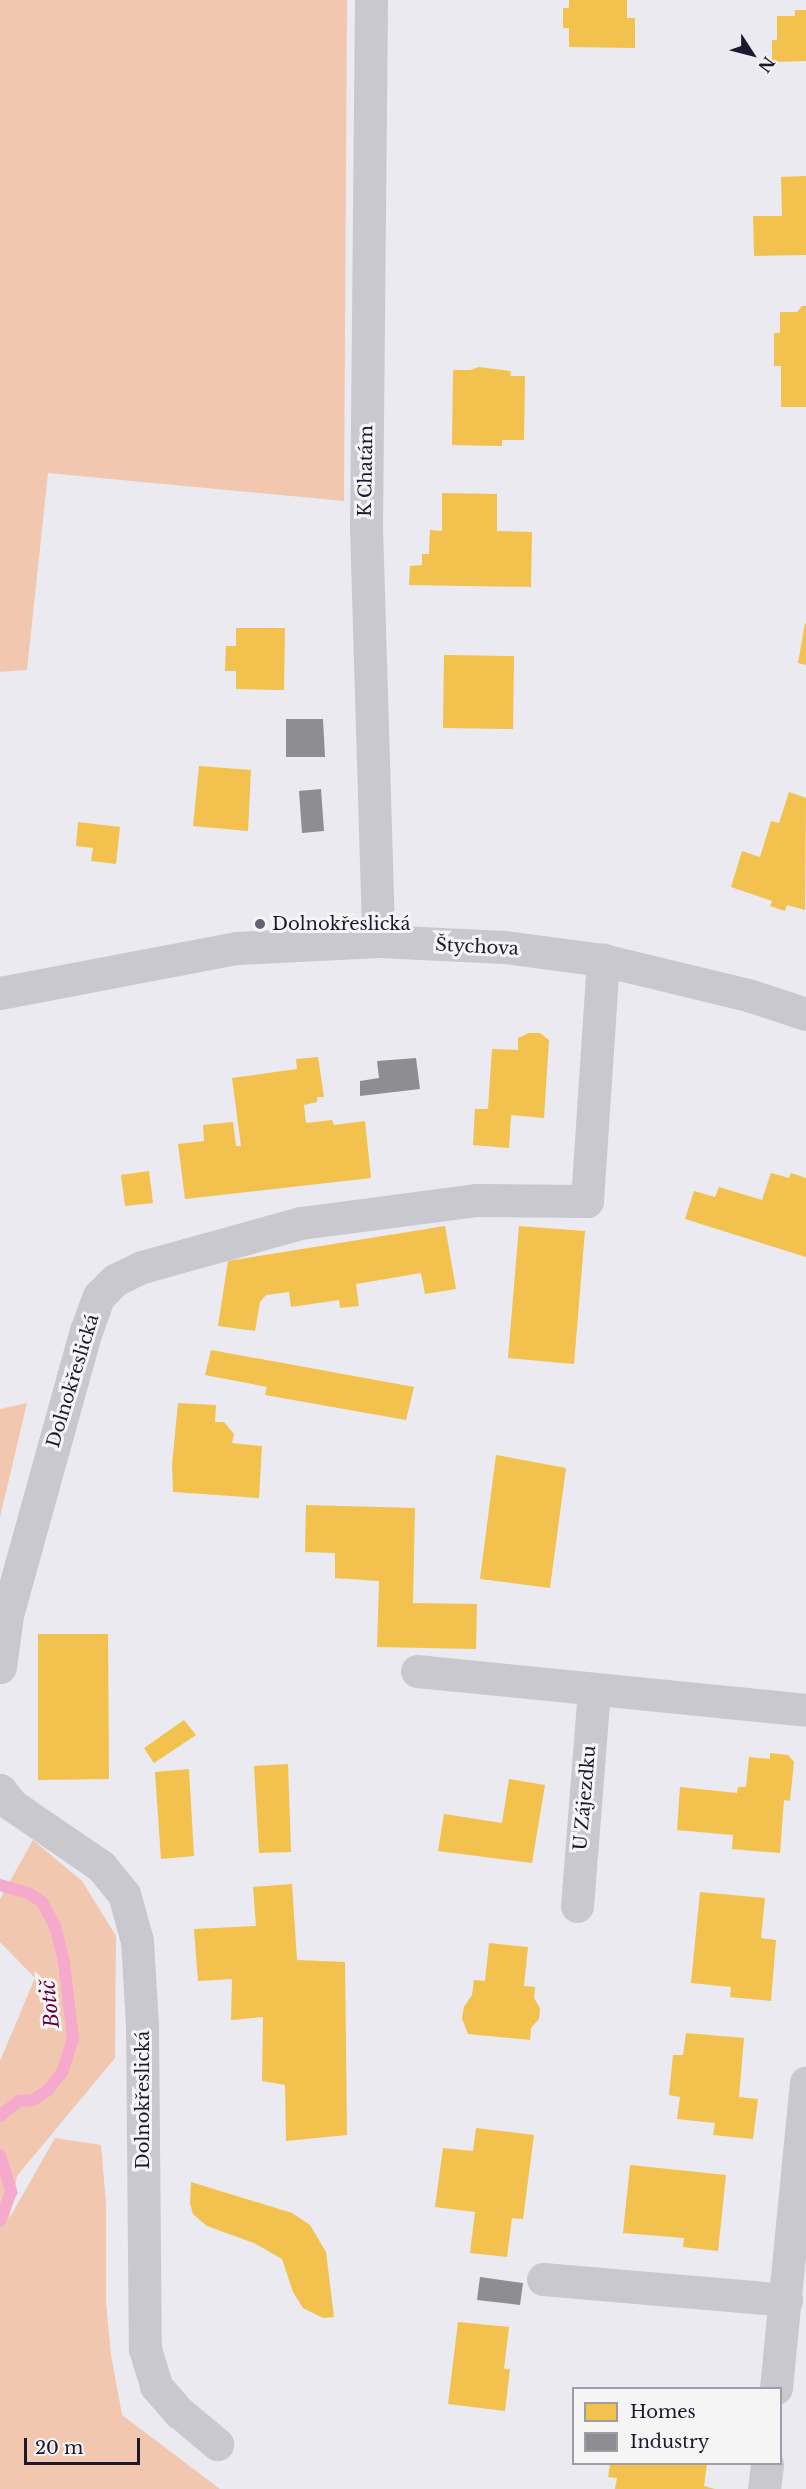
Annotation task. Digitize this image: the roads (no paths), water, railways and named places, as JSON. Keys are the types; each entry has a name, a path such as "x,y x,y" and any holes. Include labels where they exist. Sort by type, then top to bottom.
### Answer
{"street":[{"name":"K Chatám","path":"371,0 366,526 378,941"},
{"name":"Štychova","path":"0,993 237,948 378,941 504,947 603,960 748,994 806,1014"},
{"name":"Dolnokřeslická","path":"0,1667 7,1615 82,1342 99,1296 115,1280 142,1267 301,1223 475,1200 587,1201 603,960"},
{"path":"417,1671 806,1710"},
{"name":"U Zájezdku","path":"577,1906 594,1689"},
{"name":"Dolnokřeslická","path":"0,1790 12,1805 101,1866 124,1894 137,1941 142,2024 145,2349 156,2386 179,2412 216,2444"},
{"path":"776,2387 806,2082"},
{"path":"543,2279 786,2300"},
{"path":"764,2489 767,2465"}],"waterway":[{"name":"Botič","path":"0,1885 28,1893 42,1902 55,1926 64,1962 73,2039 62,2072 47,2091 33,2100 19,2101 0,2116"},
{"name":"Botič","path":"0,2155 11,2192 0,2221"}],"place":[{"name":"Dolnokřeslická","path":"260,924"}]}
